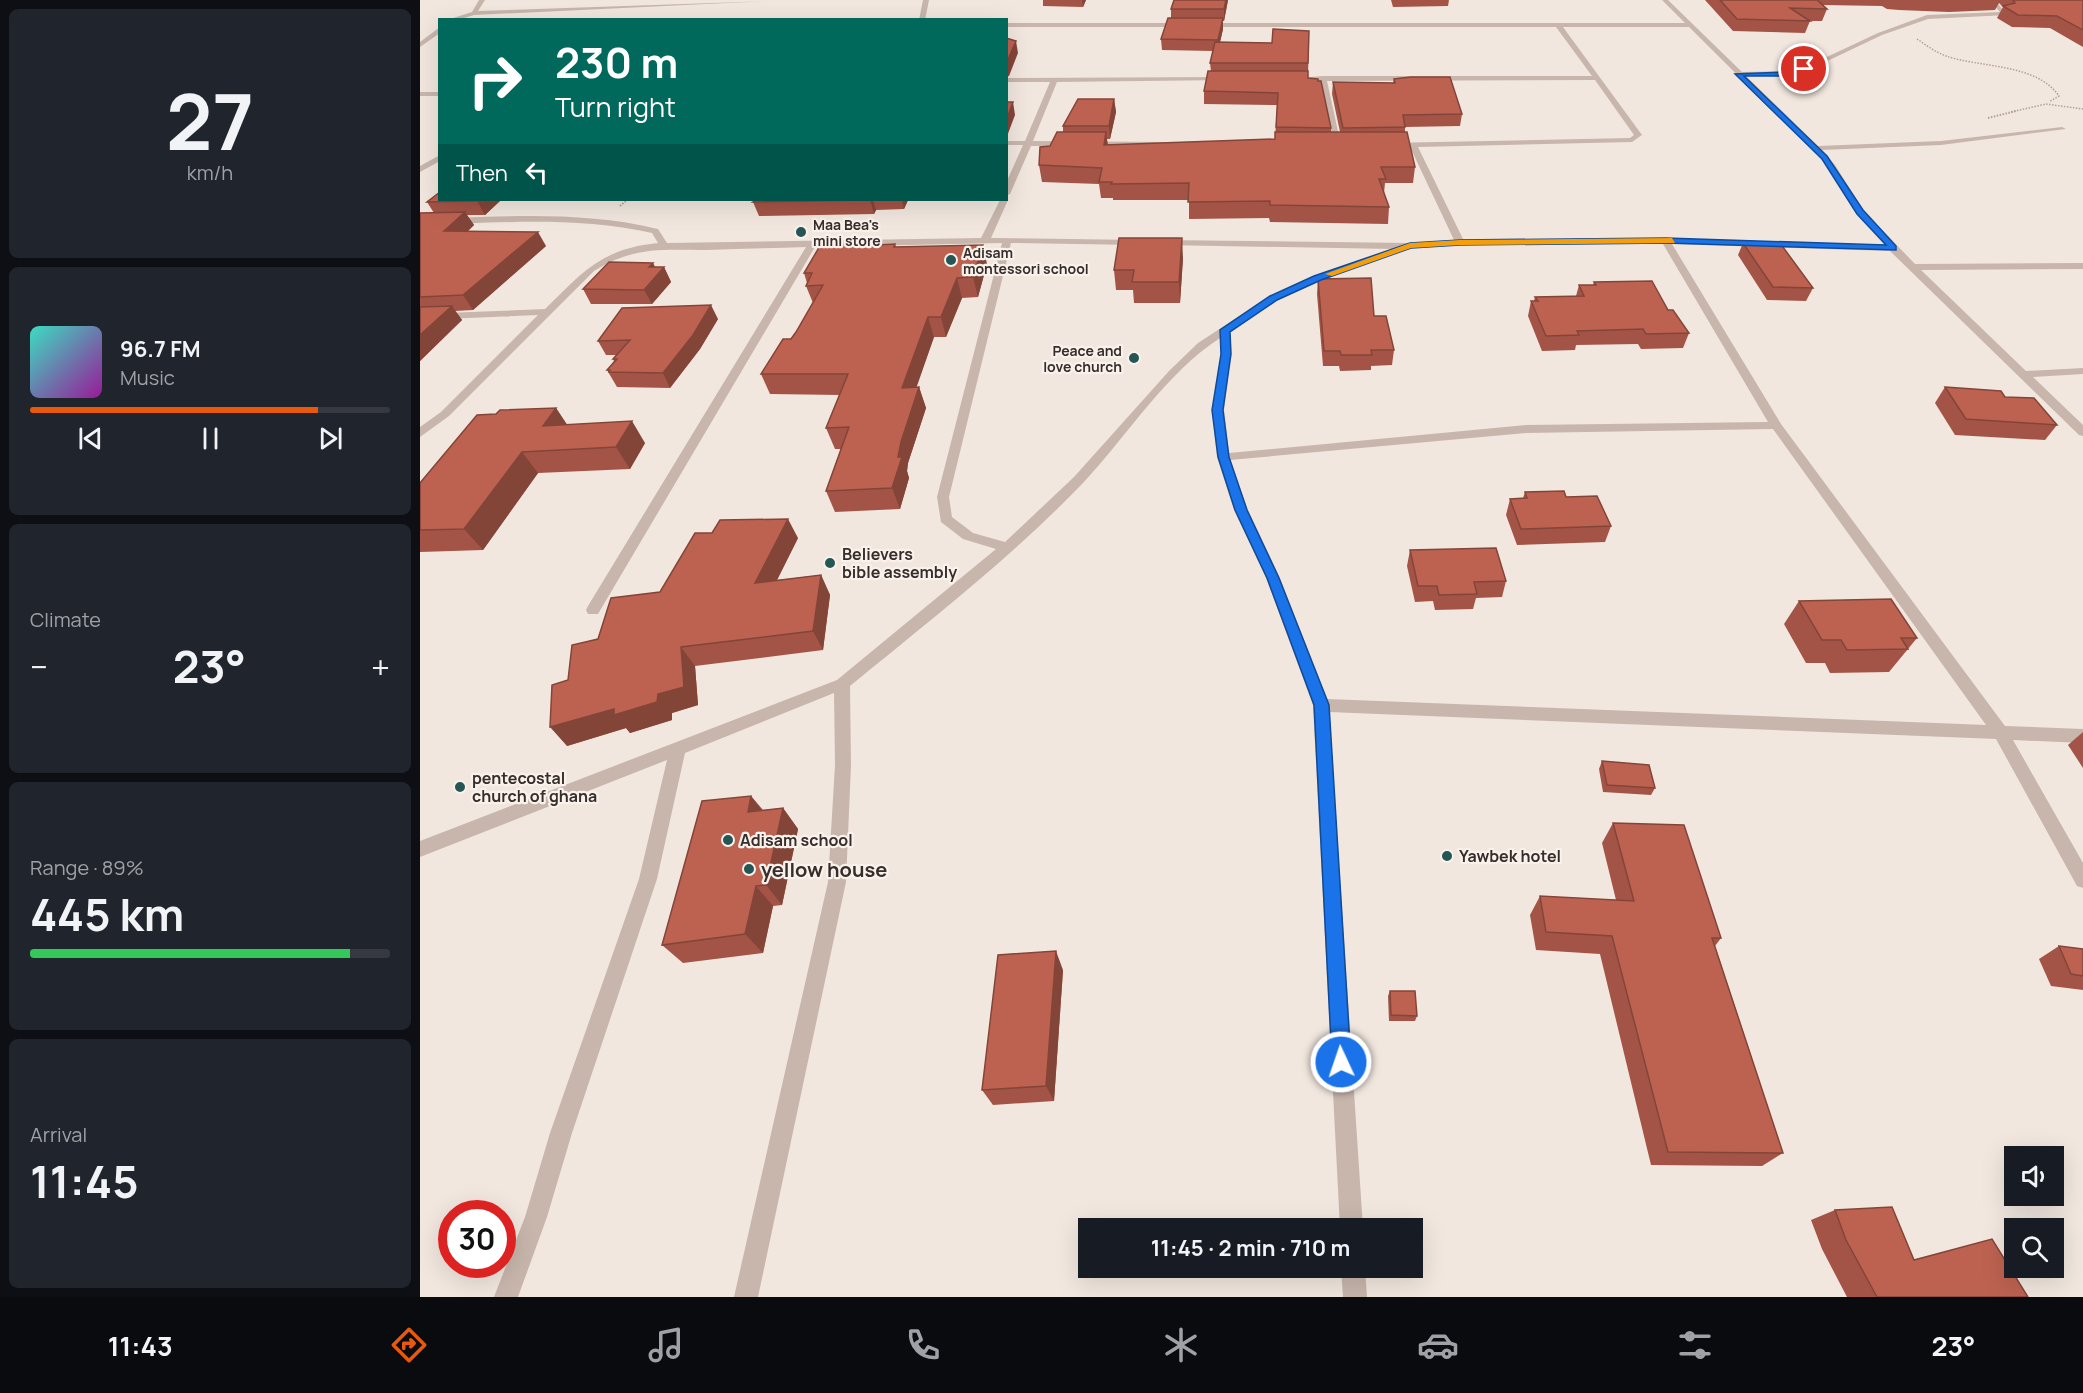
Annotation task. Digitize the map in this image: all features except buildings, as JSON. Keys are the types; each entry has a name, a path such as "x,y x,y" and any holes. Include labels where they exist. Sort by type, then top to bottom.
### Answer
{"street":[{"path":"474,14 482,0"},
{"path":"922,18 926,0"},
{"path":"1665,0 1816,148 1831,165 1860,212 1893,248 2026,374 2083,432"},
{"path":"1738,74 1797,73 1880,33 1927,17 2006,14 1992,0"},
{"path":"458,18 474,14 766,1"},
{"path":"1008,25 1688,25"},
{"path":"1380,145 1632,140 1638,135 1559,26"},
{"path":"420,46 438,31"},
{"path":"420,46 430,47"},
{"path":"1323,78 1337,145"},
{"path":"1276,79 1595,78"},
{"path":"1008,190 1055,79"},
{"path":"1008,80 1230,79"},
{"path":"420,94 438,94"},
{"path":"1816,148 1859,149 1961,142 2062,129"},
{"path":"1008,143 1183,144"},
{"path":"1326,145 1348,145"},
{"path":"1413,145 1460,242"},
{"path":"420,170 438,157"},
{"path":"986,240 1004,201"},
{"path":"420,222 578,219 625,223 655,231 663,244"},
{"path":"420,433 445,414 546,312 609,256 663,244 704,247 1007,240 1410,246 1460,242 1666,241 1893,248"},
{"path":"1007,240 943,497 946,519 968,536 1007,548"},
{"path":"1666,241 1776,424 2000,732 2083,880"},
{"path":"593,610 813,243"},
{"path":"420,849 842,684 1007,548 1078,480 1173,373 1202,345 1274,298 1318,278 1410,246"},
{"path":"1912,267 2083,266"},
{"path":"420,317 546,312"},
{"path":"1225,330 1226,354 1218,410 1223,457 1241,510 1273,578 1321,705 1350,1218"},
{"path":"2026,374 2083,371"},
{"path":"1223,457 1526,429 1776,424"},
{"path":"746,1297 837,882 843,765 842,684"},
{"path":"1321,705 2083,736"},
{"path":"506,1297 536,1217 561,1132 648,879 677,750"},
{"path":"1353,1278 1354,1297"}],"path":[{"path":"1895,29 1946,56 2027,75 2046,82 2058,91 2059,96 2049,102"},
{"path":"1985,118 2049,102 2062,102 2083,109"}],"slow traffic":[{"path":"1329,274 1410,246 1460,242 1672,241"}],"place":[{"name":"Maa Bea's mini store","path":"801,232"},
{"name":"Adisam montessori school","path":"951,260"},
{"name":"Peace and love church","path":"1134,358"},
{"name":"Believers bible assembly","path":"830,563"},
{"name":"pentecostal church of ghana","path":"460,787"},
{"name":"Adisam school","path":"728,840"},
{"name":"Yawbek hotel","path":"1447,856"},
{"name":"yellow house","path":"749,869"}],"route":[{"path":"1341,1062 1321,705 1273,578 1241,510 1223,457 1218,410 1220,382 1226,354 1225,330 1274,298 1318,278 1410,246 1460,242 1666,241 1893,248 1860,212 1825,158 1738,74 1786,74 1797,73 1804,69"}]}
